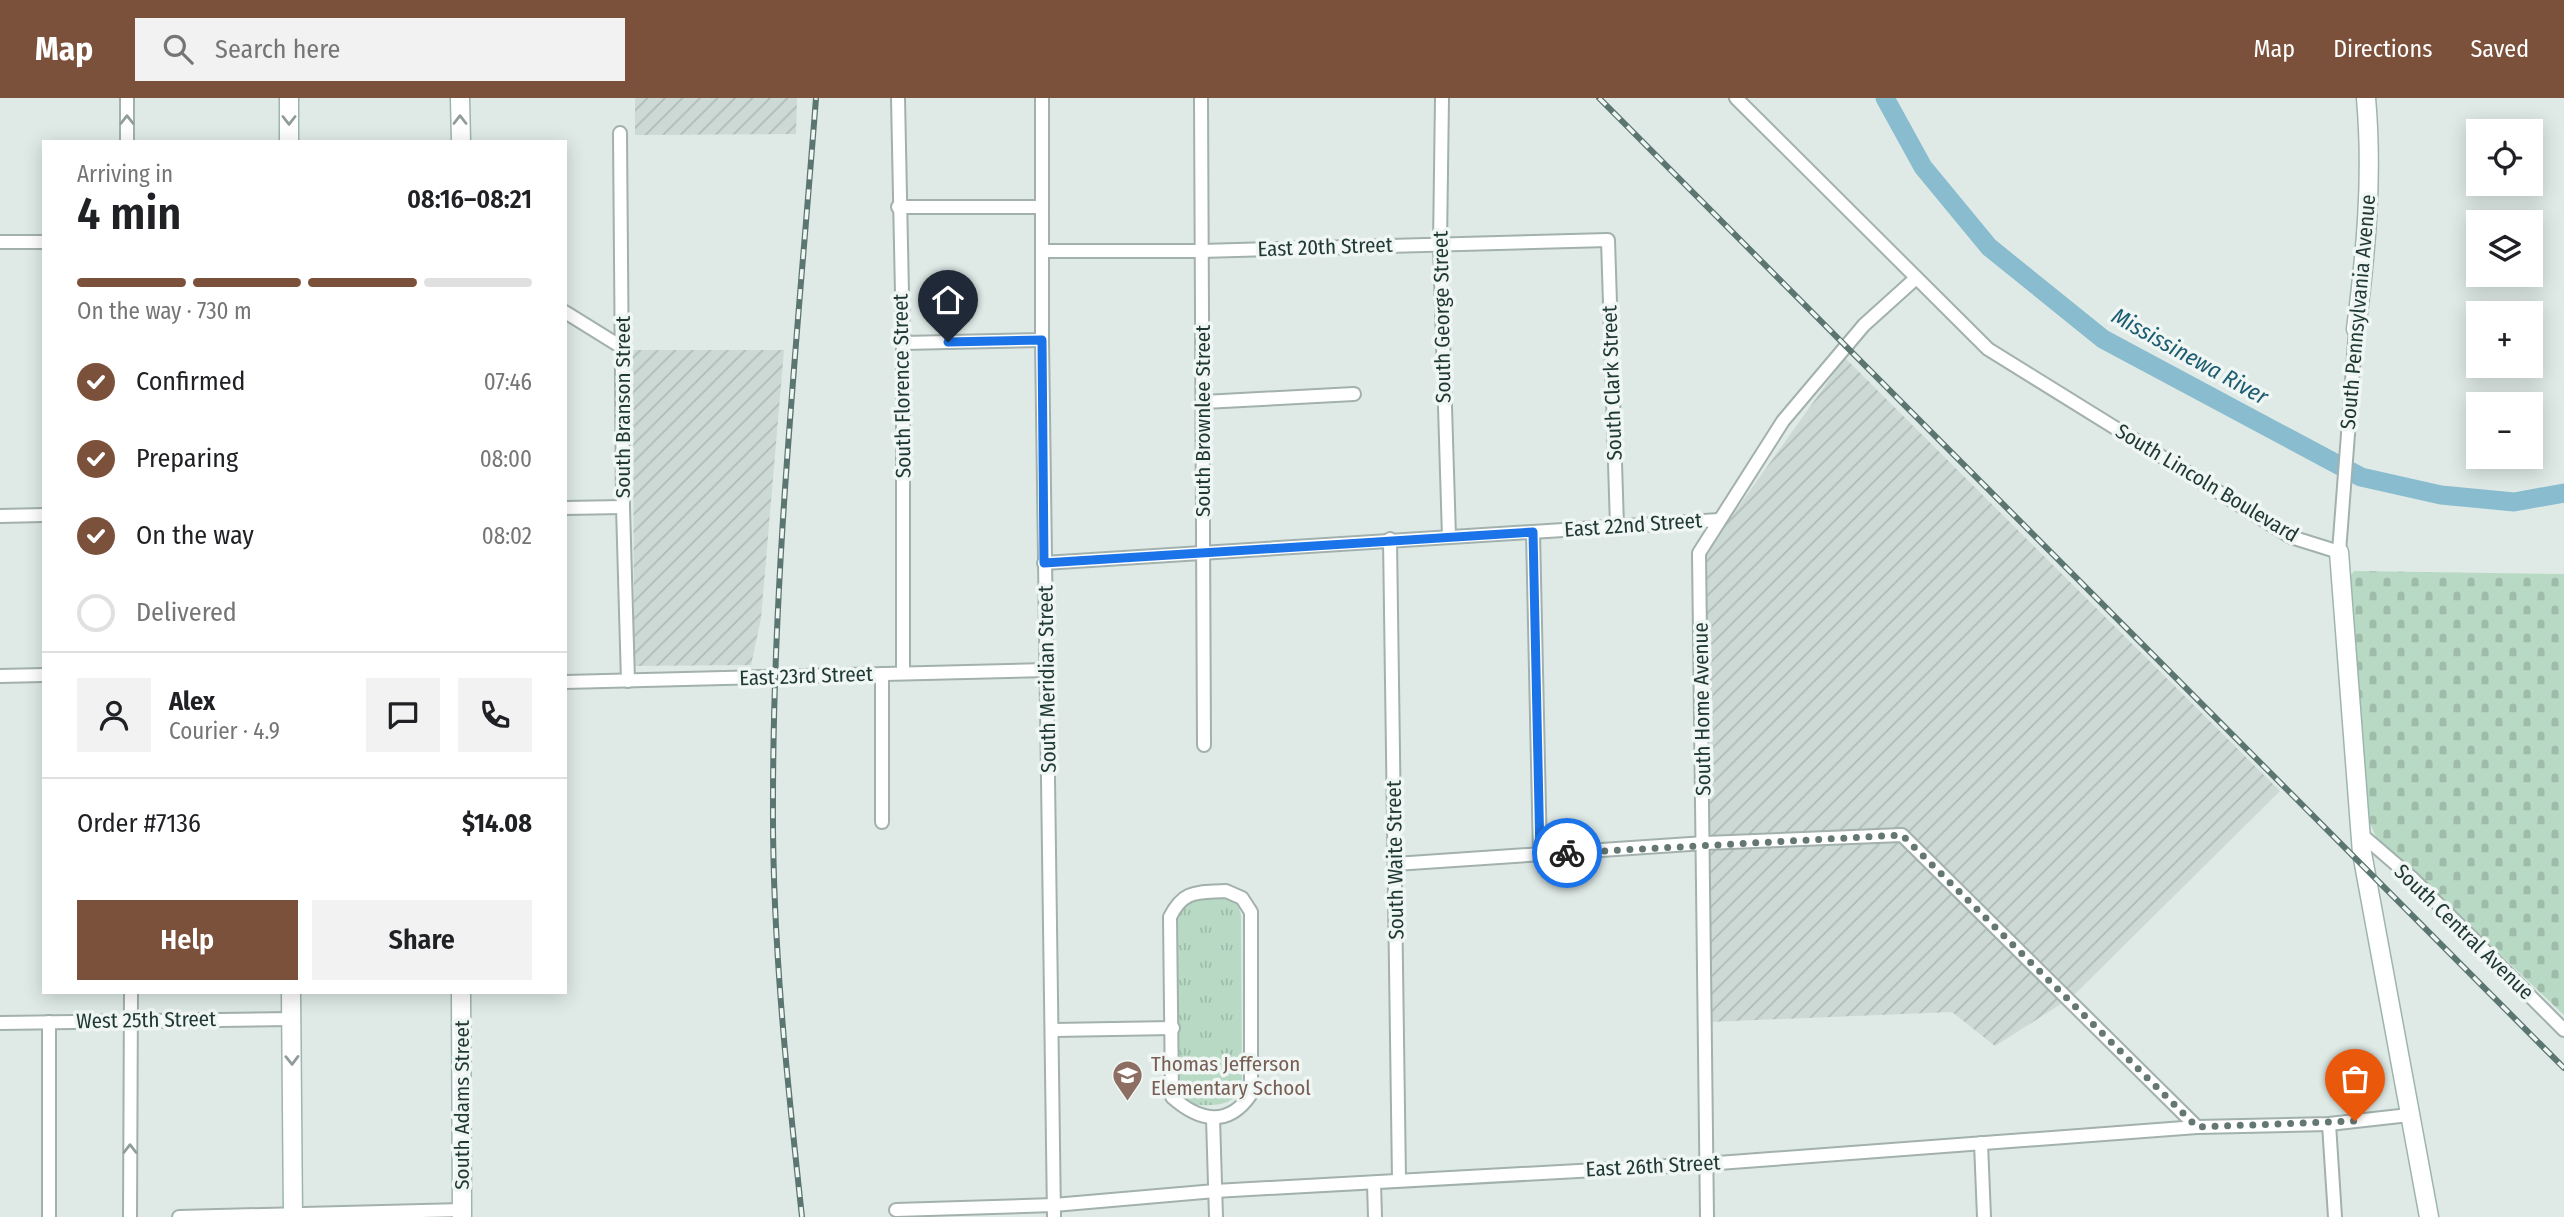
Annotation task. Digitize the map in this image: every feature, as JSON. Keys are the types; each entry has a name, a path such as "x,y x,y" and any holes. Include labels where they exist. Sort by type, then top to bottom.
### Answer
{"street":[{"path":"127,98 127,140"},
{"path":"289,98 289,140"},
{"path":"460,98 461,140"},
{"name":"South Florence Street","path":"898,98 898,207 903,343 903,673"},
{"name":"South Meridian Street","path":"1042,98 1044,563 1054,1030 1054,1211"},
{"name":"South Brownlee Street","path":"1201,98 1205,402 1204,745"},
{"name":"South George Street","path":"1442,98 1440,244 1449,537"},
{"name":"South Lincoln Boulevard","path":"1736,98 1988,349 2291,537 2339,552"},
{"name":"South Pennsylvania Avenue","path":"2339,552 2356,329 2365,261 2370,174 2366,98"},
{"name":"South Branson Street","path":"620,133 623,507 628,681"},
{"path":"898,207 1042,206"},
{"name":"East 20th Street","path":"1043,251 1201,251 1608,240"},
{"name":"South Clark Street","path":"1608,240 1617,526"},
{"path":"0,242 42,242"},
{"name":"South Home Avenue","path":"1707,1217 1705,844 1699,553 1783,421 1864,325 1915,279"},
{"path":"567,313 623,348"},
{"path":"903,343 1042,340"},
{"path":"1205,402 1354,394"},
{"path":"567,508 623,507"},
{"path":"0,516 42,516"},
{"name":"East 22nd Street","path":"1044,563 1719,520"},
{"path":"1533,532 1540,855"},
{"name":"South Waite Street","path":"1390,539 1399,1180"},
{"path":"2339,552 2364,866 2429,1217"},
{"name":"East 23rd Street","path":"567,682 1047,670"},
{"path":"882,674 882,822"},
{"path":"0,676 42,675"},
{"path":"1395,864 1705,844 1902,835 2197,1127"},
{"name":"South Central Avenue","path":"2362,835 2412,878 2564,1030"},
{"path":"1226,891 1242,898 1251,912 1251,1094 1240,1110 1213,1118 1189,1112 1172,1097 1170,917 1178,900 1193,893 1226,891"},
{"path":"130,1217 131,994"},
{"path":"291,994 293,1215"},
{"name":"South Adams Street","path":"461,994 462,1214"},
{"name":"West 25th Street","path":"0,1023 291,1018"},
{"path":"49,1021 49,1217"},
{"path":"1054,1030 1173,1028"},
{"name":"East 26th Street","path":"896,1210 1054,1211 1215,1191 1705,1164 2197,1127 2329,1124 2409,1115"},
{"path":"1213,1118 1216,1217"},
{"path":"2329,1124 2335,1217"},
{"path":"1981,1143 1984,1217"},
{"path":"1374,1183 1375,1217"},
{"path":"179,1217 462,1214"}],"shaded area":[{"path":"635,98 797,98 796,134 635,135"},
{"path":"633,350 784,350 761,618 751,665 634,666"},
{"path":"1845,358 2280,791 2072,997 1995,1046 1952,1012 1709,1022 1706,552"}],"green space":[{"path":"2354,571 2564,574 2564,1015 2376,837 2370,823 2349,578"},
{"path":"1225,895 1238,905 1241,915 1242,1085 1234,1098 1222,1104 1193,1105 1179,1092 1177,1082 1178,909 1190,897"}],"waterway":[{"name":"Mississinewa River","path":"1885,98 1923,167 1989,247 2103,339 2361,477 2441,495 2514,502 2564,493"}],"railway":[{"path":"802,1217 786,1062 775,906 774,713 782,537 816,98"},
{"path":"1599,98 2564,1068"}],"way so far":[{"path":"1567,853 1902,835 2197,1127 2355,1121"}],"place":[{"name":"Thomas Jefferson Elementary School","path":"1128,1103"}],"route":[{"path":"948,342 1042,340 1044,563 1533,532 1540,855 1567,853"}]}
